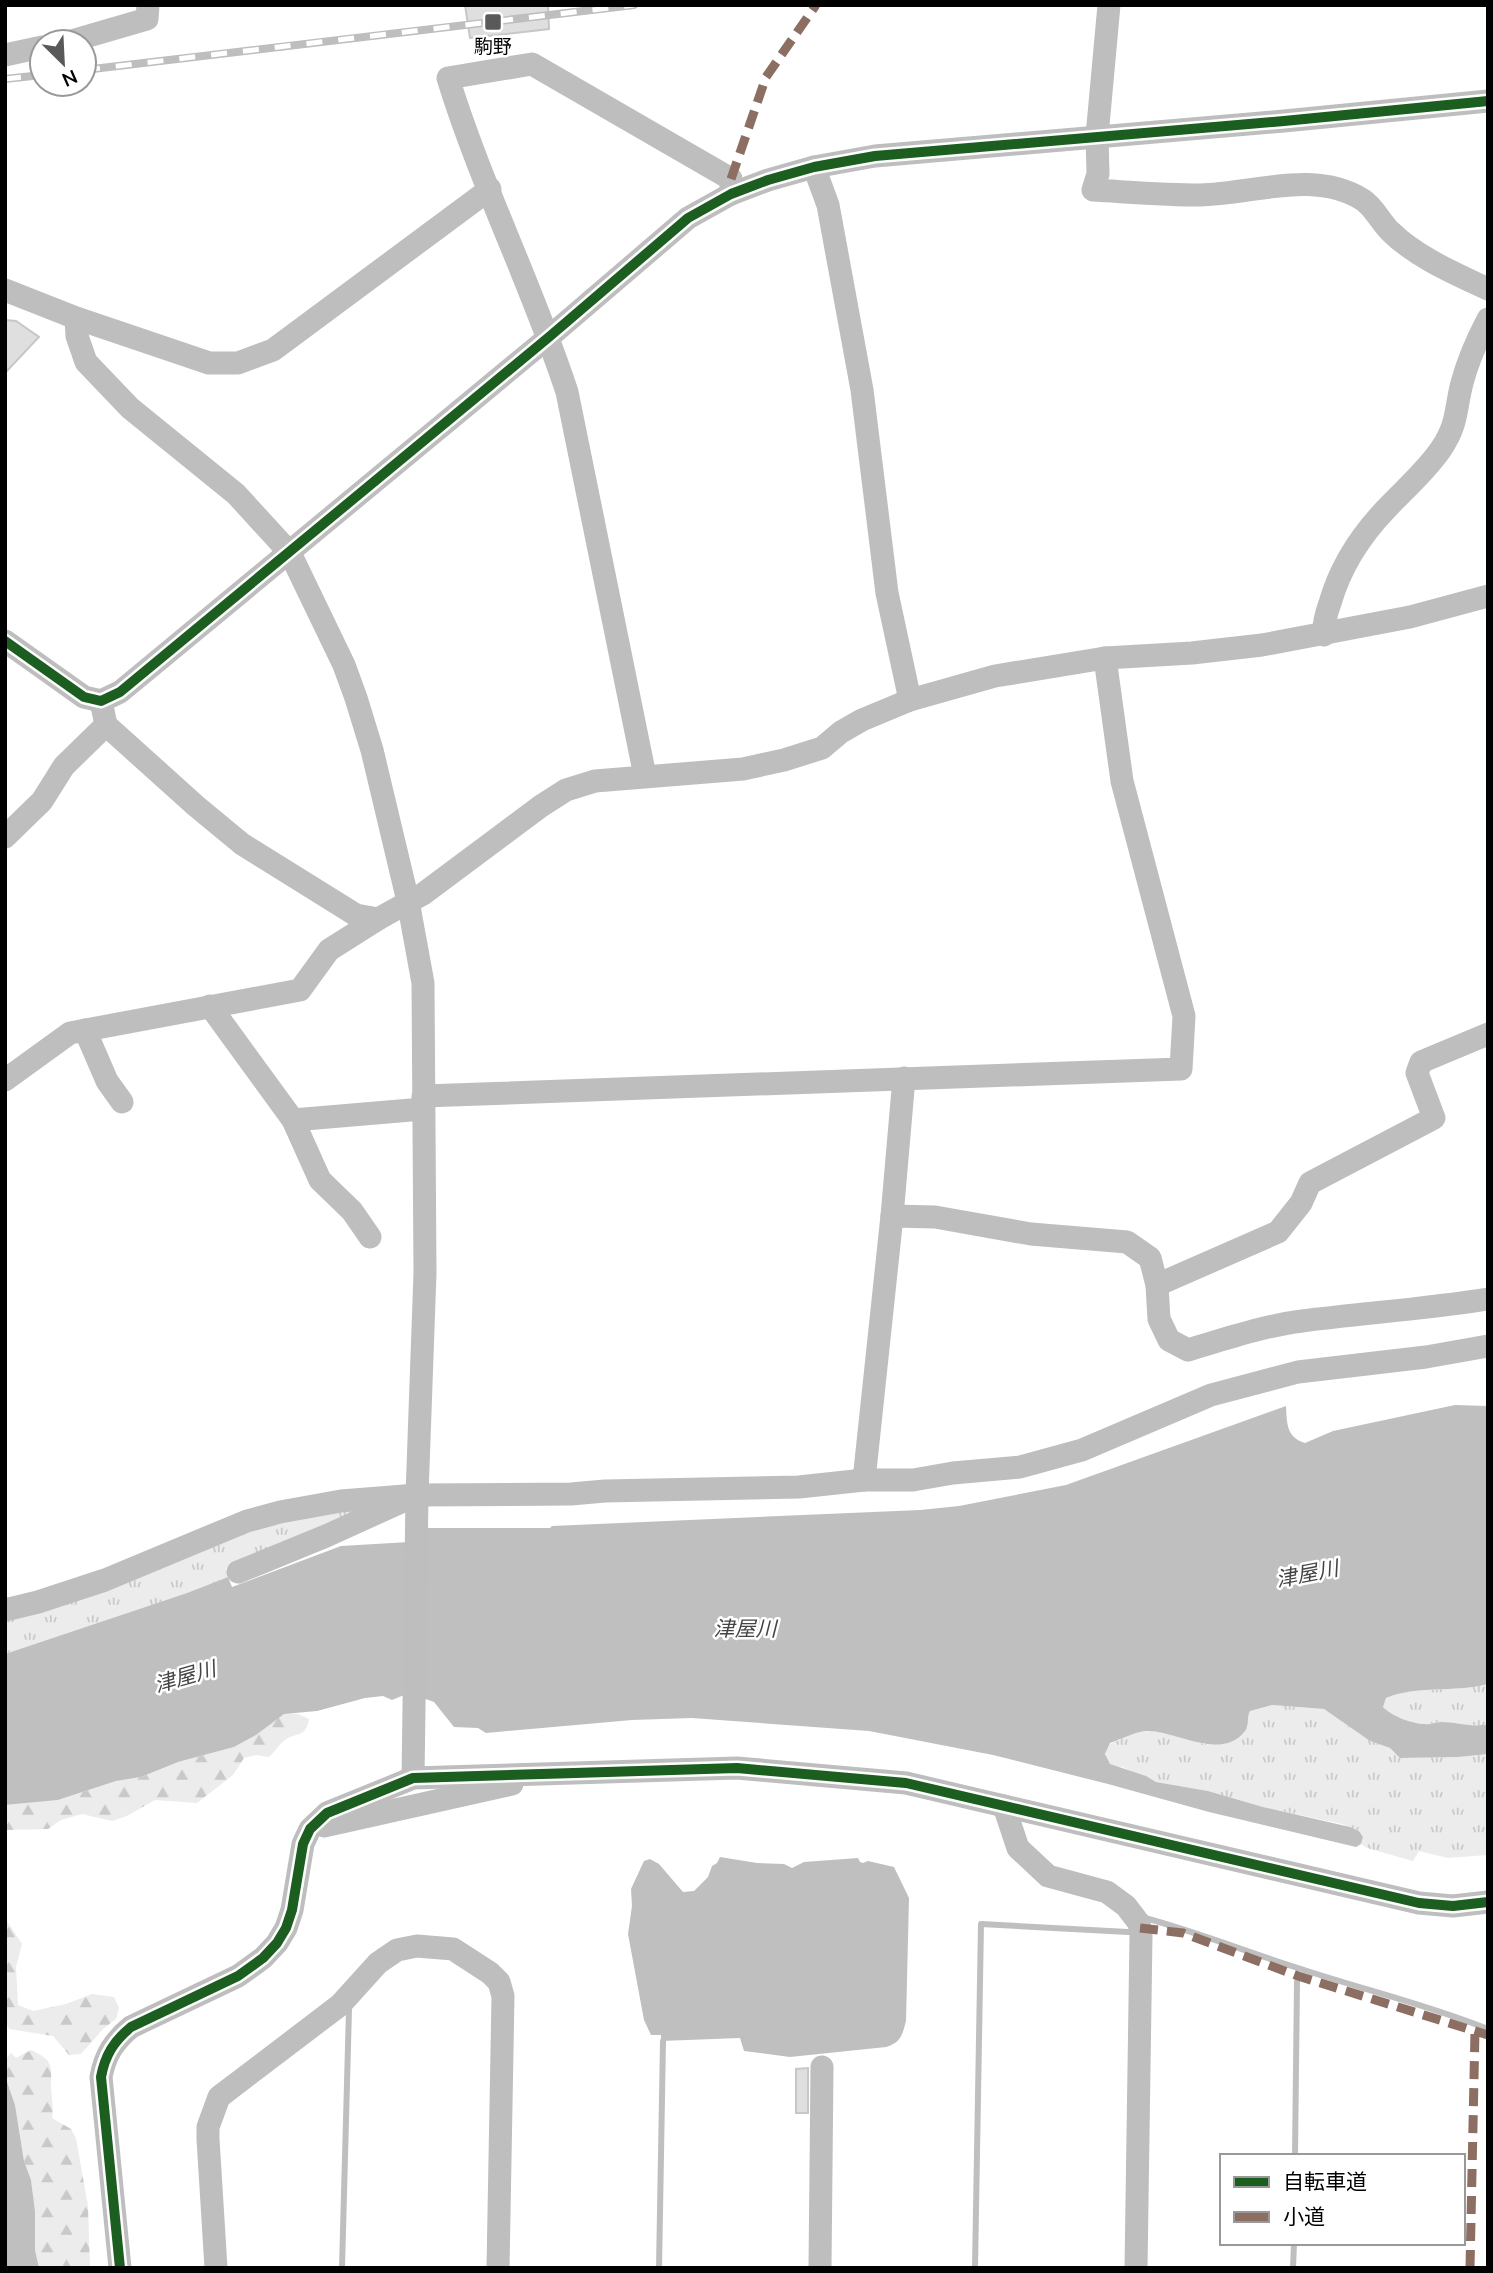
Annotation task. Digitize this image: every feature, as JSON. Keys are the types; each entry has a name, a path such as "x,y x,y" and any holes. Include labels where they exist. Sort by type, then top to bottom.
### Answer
{"street":[{"path":"98,33 147,19 148,5"},
{"path":"1109,5 1097,136 1098,174 1093,190 1201,195 1303,183 1331,188 1364,201 1392,233 1438,265 1488,289"},
{"path":"5,55 28,50"},
{"path":"645,776 570,405 550,337 461,120 448,78 532,64 731,179 731,194"},
{"path":"5,640 84,697 101,701 120,692 550,337 688,218 731,194 768,180 814,167 875,156 1488,101"},
{"path":"814,167 828,205 862,390 887,593 910,700"},
{"path":"5,290 76,318 209,363 238,363 273,350 489,189"},
{"path":"76,318 77,336 86,362 130,408 236,494 290,553 344,665 356,698 372,750 408,901 423,983 425,1273 416,1495 418,1526 413,1768"},
{"path":"1324,635 1323,626 1337,579 1352,554 1384,511 1441,449 1455,423 1462,384 1475,345 1488,319"},
{"path":"5,1080 69,1033 299,990 329,950 423,894 566,790 595,781 743,769 785,760 822,748 862,720 910,700 995,677 1105,658 1192,653 1324,635 1410,617 1488,596"},
{"path":"293,1120 423,1103 904,1078 1181,1069 1184,1016 1122,781 1105,658"},
{"path":"101,701 106,725 242,844 356,915 379,919"},
{"path":"5,837 42,801 64,766 106,725"},
{"path":"211,1006 293,1120 320,1180 352,1211 370,1237"},
{"path":"85,1030 107,1080 122,1102"},
{"path":"1157,1285 1278,1232 1301,1203 1310,1183 1433,1118 1417,1073 1421,1062 1488,1034"},
{"path":"863,1479 904,1078"},
{"path":"892,1216 935,1217 1031,1234 1127,1242 1150,1258 1157,1285 1159,1319 1169,1340 1188,1350 1299,1321 1448,1306 1488,1299"},
{"path":"5,1610 105,1580 247,1521 341,1501 416,1495 799,1487 863,1479 913,1480 953,1473 1020,1468 1082,1450 1211,1395 1286,1375 1488,1346"},
{"path":"238,1572 416,1495"},
{"path":"120,2268 102,2099 101,2077 106,2057 118,2038 131,2027 238,1976 263,1958 286,1928 292,1910 303,1844 310,1829 327,1813 413,1768 737,1768 906,1783 1419,1903 1453,1906 1488,1902"},
{"path":"310,1829 510,1785 641,1770"},
{"path":"1004,1806 1018,1848 1048,1876 1107,1892 1126,1906 1139,1923 1141,1935 1136,2268"},
{"path":"216,2268 208,2127 219,2097 340,2005 378,1963 397,1950 416,1946 453,1949 499,1982 503,1996 498,2268"},
{"path":"820,2268 822,2067"}],"green space":[{"path":"379,1504 320,1533 226,1568 228,1577 5,1654 5,1616 244,1530"},
{"path":"1488,1684 1488,1724 1420,1724 1397,1716 1383,1707 1386,1698 1398,1694"},
{"path":"1272,1705 1324,1709 1370,1741 1390,1748 1400,1758 1488,1754 1488,1855 1448,1858 1419,1851 1413,1861 1367,1848 1361,1844 1363,1837 1359,1831 1342,1824 1263,1807 1208,1791 1156,1782 1122,1767 1113,1766 1106,1757 1110,1744 1146,1731 1211,1745 1248,1727 1247,1716 1250,1711"},
{"path":"284,1713 298,1714 309,1719 306,1729 285,1740 269,1757 256,1755 244,1758 233,1775 197,1803 155,1800 112,1821 82,1814 61,1820 48,1829 5,1830 5,1805 58,1800 234,1747 256,1735"},
{"path":"5,1918 22,1944 16,1967 18,2005 33,2011 66,2004 92,1994 114,1997 119,2008 116,2019 103,2029 81,2054 69,2055 53,2036 9,2029 5,2021"},
{"path":"31,2050 49,2063 52,2118 71,2129 76,2138 88,2206 90,2268 39,2268 35,2250 35,2211 31,2180 24,2161 15,2105 5,2076 5,2060 11,2053 16,2058"}],"water":[{"name":"津屋川","path":"1455,1405 1488,1406 1488,1684 1398,1694 1386,1698 1383,1707 1397,1716 1420,1724 1488,1724 1488,1754 1400,1758 1390,1748 1370,1741 1324,1709 1272,1705 1250,1711 1245,1731 1235,1740 1224,1744 1198,1742 1146,1731 1110,1743 1105,1754 1110,1764 1156,1782 1208,1791 1350,1827 1359,1831 1363,1837 1361,1844 1356,1847 1209,1812 993,1755 869,1731 692,1718 632,1720 486,1733 478,1728 454,1727 434,1702 409,1693 392,1700 383,1696 365,1698 317,1711 284,1714 256,1735 234,1747 58,1800 5,1805 5,1654 228,1577 232,1587 341,1546 409,1542 424,1528 550,1528 959,1506 1066,1485 1286,1406 1287,1424 1291,1433 1305,1443 1333,1431"},
{"path":"720,1857 784,1864 792,1868 804,1862 858,1858 863,1863 868,1861 894,1867 909,1898 906,2021 898,2041 886,2047 790,2057 744,2051 740,2038 661,2041 661,2035 651,2035 644,2020 628,1934 632,1906 631,1889 644,1861 650,1859 659,1864 683,1892 694,1891 708,1877 712,1866"},
{"path":"5,2076 15,2105 24,2161 31,2180 35,2211 35,2250 39,2268 5,2268"}],"building":[{"path":"465,5 548,5 549,29 470,38"},
{"path":"5,320 16,321 39,337 5,373"},
{"path":"808,2068 808,2113 796,2113 796,2069"}],"waterway":[{"path":"1145,1918 1488,2029"},
{"path":"975,2268 981,1924 1128,1932"},
{"path":"1295,2154 1297,1982"},
{"path":"342,2268 349,2009"},
{"path":"659,2268 663,2041"},
{"path":"1293,2268 1294,2245"}],"railway":[{"path":"98,68 634,5"},
{"path":"5,79 28,77"}],"marked path":[{"path":"731,179 766,77 816,5"},
{"path":"1140,1928 1183,1933 1298,1976 1488,2035"},
{"path":"1470,2268 1475,2031"}],"cycle path":[{"path":"5,641 84,697 101,701 120,692 549,337 688,218 731,194 768,180 814,167 875,156 1488,101"},
{"path":"120,2268 101,2077 111,2049 131,2027 238,1976 263,1958 286,1928 292,1910 303,1844 310,1829 327,1813 413,1778 737,1768 906,1783 1419,1903 1453,1906 1488,1902"}],"place":[{"name":"駒野","path":"493,22"}]}
